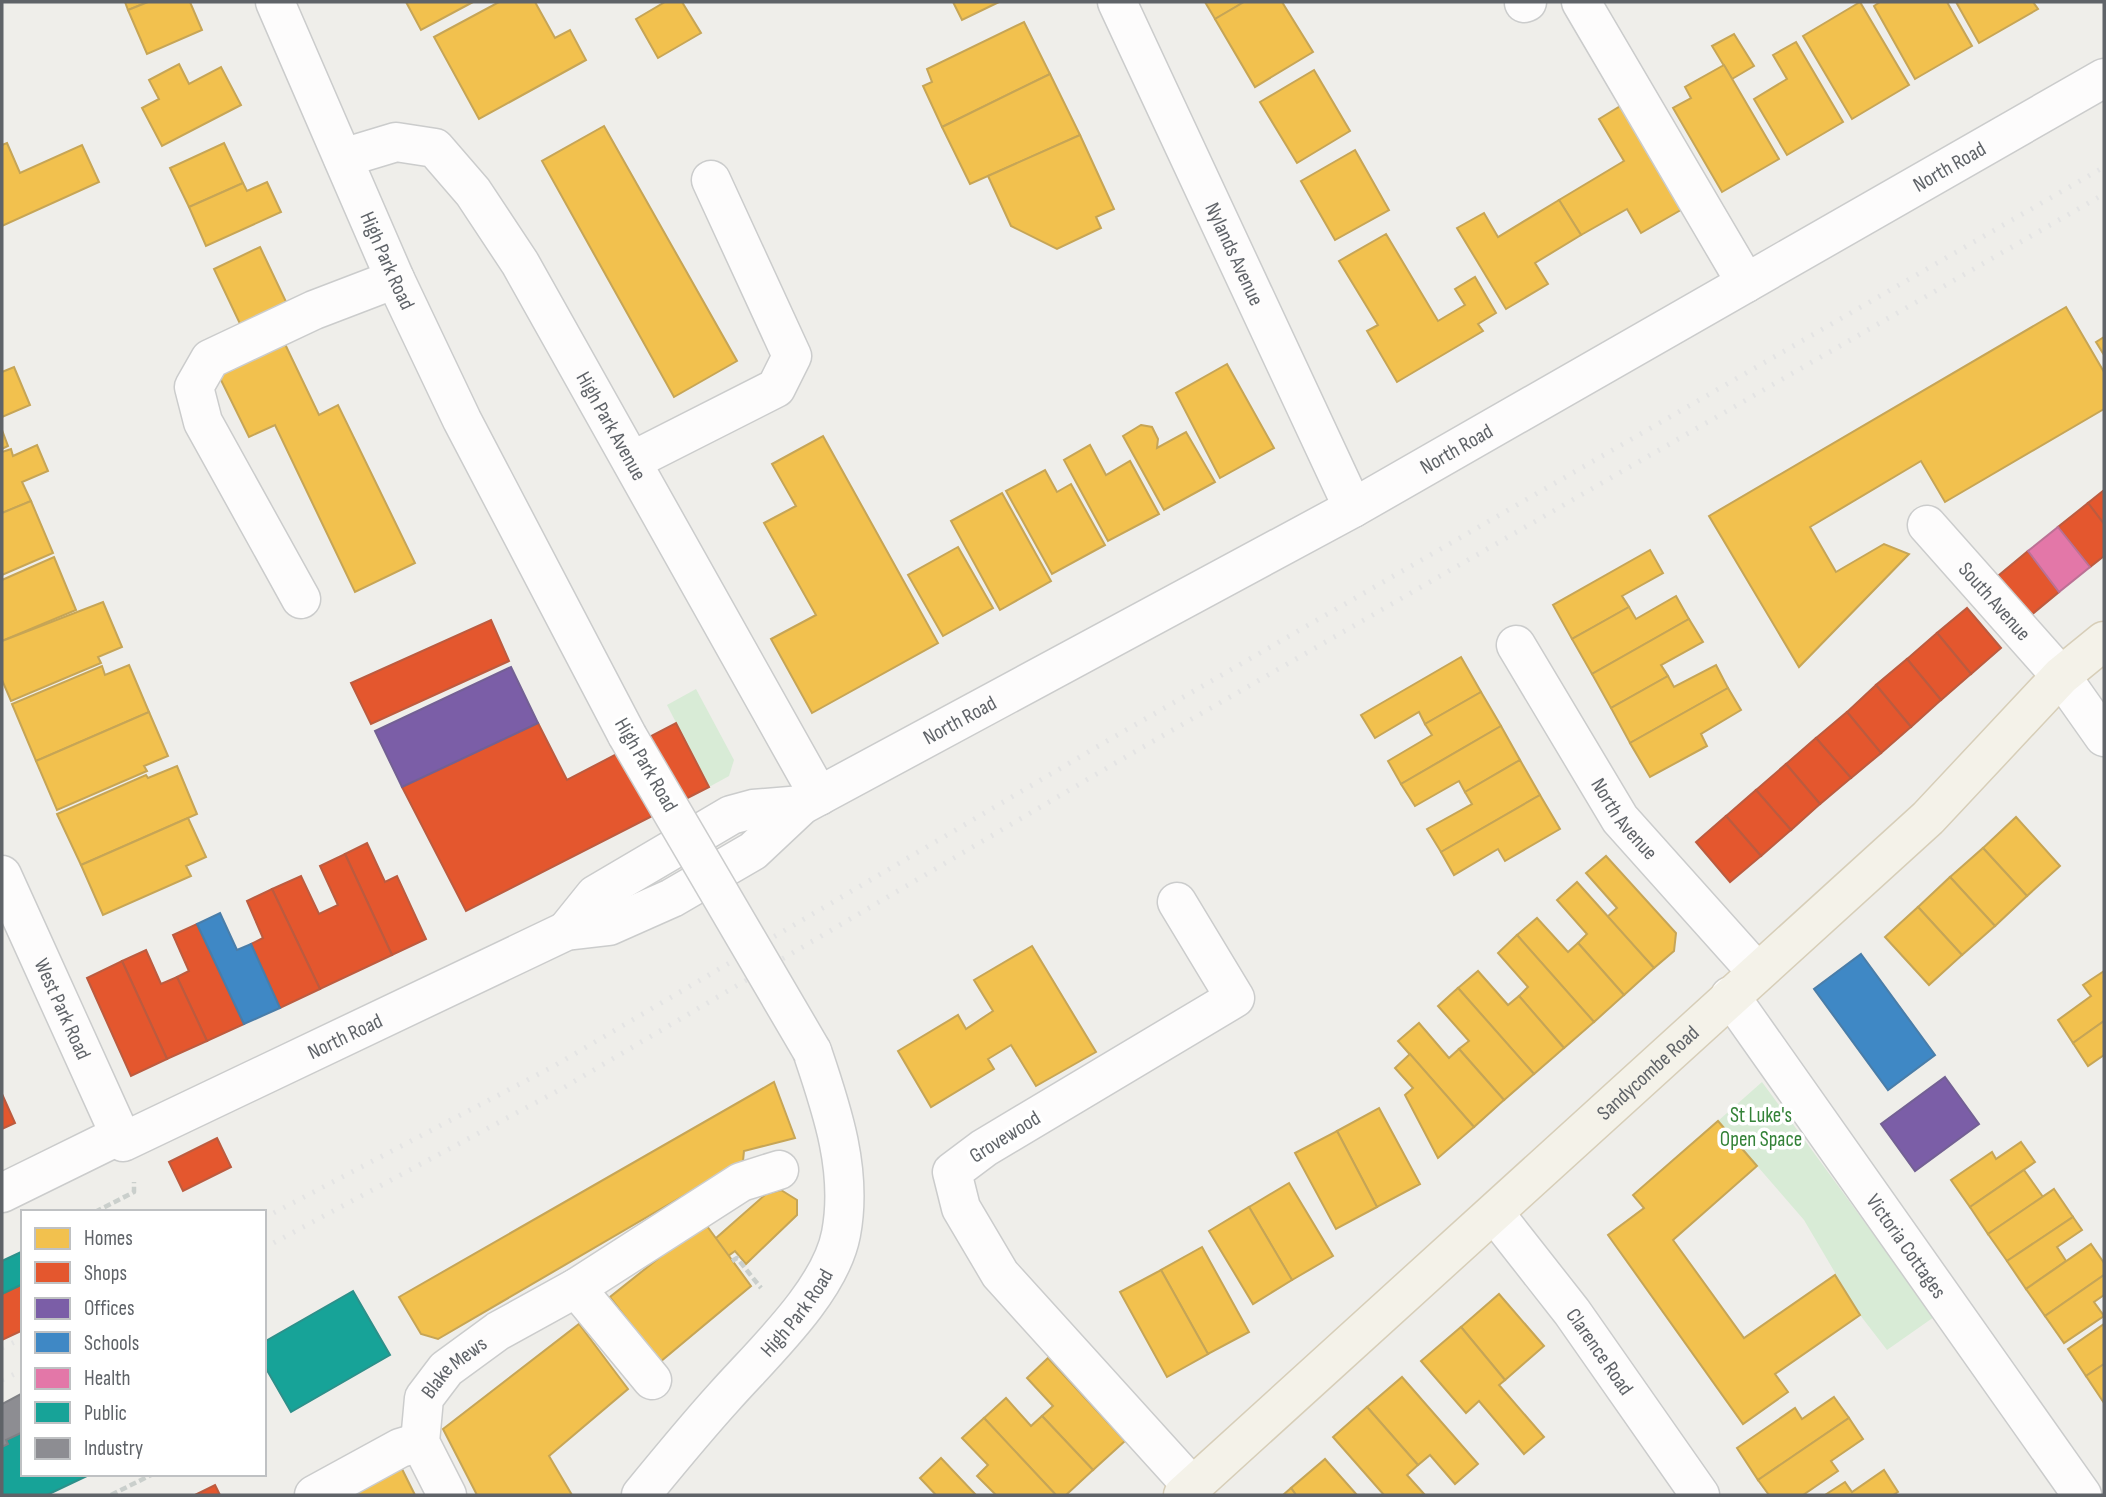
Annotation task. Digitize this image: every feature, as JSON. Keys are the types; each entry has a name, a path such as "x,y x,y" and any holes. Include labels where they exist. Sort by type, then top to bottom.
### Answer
{"main road":[{"name":"Sandycombe Road","path":"1187,1491 1928,818 2061,676 2104,641"}],"street":[{"name":"High Park Road","path":"275,2 395,279 462,421 627,735 812,1051 834,1115 845,1181 841,1235 827,1272 791,1321 641,1495"},
{"name":"Nylands Avenue","path":"1117,2 1353,508"},
{"path":"1581,2 1746,283"},
{"name":"North Road","path":"2,1194 566,931 595,895 731,815 753,809 811,801 1353,508 2104,78"},
{"name":"High Park Avenue","path":"343,158 396,142 435,148 473,192 520,263 632,461 811,801"},
{"path":"632,461 776,388 792,356 711,180"},
{"path":"301,599 203,422 194,387 210,359 314,310 395,279"},
{"name":"South Avenue","path":"1927,525 2061,676 2104,737"},
{"name":"North Avenue","path":"1517,645 1620,819 1744,984"},
{"name":"West Park Road","path":"2,875 122,1139"},
{"name":"Grovewood","path":"1177,902 1235,998 984,1148 952,1172 961,1208 1000,1274 1187,1491"},
{"name":"Victoria Cottages","path":"1744,984 2082,1495"},
{"name":"Blake Mews","path":"420,1442 425,1398 446,1368 498,1331 576,1287 741,1182 779,1170"},
{"name":"Clarence Road","path":"1495,1214 1572,1312 1700,1495"},
{"path":"576,1287 652,1380"},
{"path":"314,1495 400,1448 420,1442 447,1495"}],"path":[{"path":"96,1210 134,1192"},
{"path":"111,1495 149,1476"}],"green space":[{"path":"696,689 734,760 729,776 709,787 667,705"},
{"name":"St Luke's Open Space","path":"1762,1082 1934,1317 1887,1350 1860,1315 1804,1220 1718,1121"}],"building: Homes":[{"path":"125,2 148,2 128,10"},
{"path":"148,2 190,2 202,30 147,54 128,10"},
{"path":"406,2 473,2 421,30"},
{"path":"499,2 535,2 555,38 570,30 586,60 479,119 434,37"},
{"path":"665,2 682,2 701,33 658,58 636,19"},
{"path":"953,2 999,2 962,20"},
{"path":"1205,2 1244,2 1215,19"},
{"path":"1244,2 1282,2 1313,52 1255,87 1215,19"},
{"path":"1860,2 1909,85 1852,119 1803,36"},
{"path":"1880,2 1947,2 1972,46 1915,79 1874,6"},
{"path":"1956,2 2033,2 2038,9 1979,43"},
{"path":"1024,22 1050,74 942,127 923,86 932,82 927,69"},
{"path":"1734,34 1754,66 1732,79 1712,46"},
{"path":"1796,42 1843,122 1787,155 1754,99 1787,79 1773,55"},
{"path":"179,64 189,84 221,67 241,105 162,146 142,108 159,99 149,80"},
{"path":"1724,65 1779,159 1722,192 1673,108 1691,98 1685,87"},
{"path":"1314,70 1350,131 1297,163 1260,102"},
{"path":"1050,74 1080,135 970,184 942,127"},
{"path":"1632,99 1693,203 1641,233 1627,209 1581,235 1559,200 1624,161 1599,119"},
{"path":"604,126 737,361 674,397 542,161"},
{"path":"1080,135 1114,209 1096,217 1101,228 1057,249 1011,226 988,176"},
{"path":"7,143 20,173 82,145 99,182 2,226 2,145"},
{"path":"224,143 243,183 189,207 170,168"},
{"path":"1355,150 1389,210 1335,240 1301,181"},
{"path":"267,182 281,212 206,246 189,207 243,183 247,191"},
{"path":"1559,200 1581,235 1535,263 1548,284 1506,309 1457,228 1484,213 1498,237"},
{"path":"1386,234 1438,321 1465,305 1455,289 1475,277 1496,313 1478,324 1483,331 1397,382 1367,331 1378,325 1339,261"},
{"path":"260,247 288,306 242,328 214,269"},
{"path":"2066,307 2104,372 2104,409 1945,502 1921,461 1810,527 1836,572 1884,544 1909,554 1799,667 1709,516"},
{"path":"2104,337 2104,355 2096,342"},
{"path":"284,342 319,415 338,405 415,563 355,592 275,425 249,437 218,374"},
{"path":"1227,364 1274,448 1220,478 1176,393"},
{"path":"14,367 30,405 2,417 2,372"},
{"path":"1141,425 1152,427 1158,439 1157,448 1186,432 1215,482 1164,510 1123,436"},
{"path":"2,430 8,446 2,449"},
{"path":"823,436 938,643 812,713 771,639 816,615 764,523 796,506 772,464"},
{"path":"37,445 48,471 22,482 31,501 2,513 2,452 11,449 13,456"},
{"path":"1090,445 1106,475 1130,461 1159,514 1108,541 1064,460"},
{"path":"1045,470 1057,492 1071,484 1105,545 1052,574 1006,491"},
{"path":"1002,493 1051,581 1000,610 951,521"},
{"path":"31,501 53,553 2,575 2,513"},
{"path":"958,547 993,608 943,636 908,575"},
{"path":"1650,550 1663,573 1622,596 1629,607 1572,639 1553,605"},
{"path":"54,557 76,610 2,641 2,580"},
{"path":"1676,596 1689,619 1592,674 1572,639 1629,607 1636,619"},
{"path":"103,602 122,647 98,657 101,663 11,701 2,680 2,641"},
{"path":"1689,619 1703,642 1661,665 1668,676 1611,708 1592,674"},
{"path":"1461,657 1481,692 1425,724 1419,712 1375,738 1361,715"},
{"path":"129,665 149,712 36,761 12,704 102,666 105,675"},
{"path":"1716,665 1728,688 1630,743 1611,708 1668,676 1674,687"},
{"path":"1728,688 1741,710 1701,734 1707,746 1650,777 1630,743"},
{"path":"1481,692 1501,726 1401,784 1388,761 1432,735 1425,724"},
{"path":"149,712 168,756 144,766 147,771 57,810 36,761"},
{"path":"1501,726 1520,760 1465,792 1459,781 1415,806 1401,784"},
{"path":"1520,760 1540,795 1441,852 1427,829 1472,804 1465,792"},
{"path":"177,766 197,814 81,865 57,814 146,775 148,778"},
{"path":"1540,795 1560,829 1505,861 1498,849 1454,875 1441,852"},
{"path":"2016,817 2060,866 2027,896 1983,848"},
{"path":"188,818 206,857 186,866 191,876 103,915 81,865"},
{"path":"1983,848 2027,896 1995,926 1950,877"},
{"path":"1606,856 1676,933 1674,951 1654,968 1607,917 1617,908 1586,873"},
{"path":"1950,877 1995,926 1962,955 1918,907"},
{"path":"1577,882 1654,968 1624,995 1578,943 1587,934 1557,900"},
{"path":"1918,907 1962,955 1929,985 1885,937"},
{"path":"1537,918 1568,952 1578,943 1624,995 1594,1022 1517,935"},
{"path":"1517,935 1594,1022 1564,1048 1519,996 1528,987 1498,953"},
{"path":"1032,946 1096,1052 1036,1086 1011,1045 988,1059 994,1069 931,1107 898,1051 958,1015 966,1029 993,1011 974,980"},
{"path":"1478,971 1508,1005 1519,996 1564,1048 1534,1074 1458,988"},
{"path":"2104,971 2104,1021 2073,1043 2058,1020 2091,996 2083,985"},
{"path":"1458,988 1534,1074 1504,1100 1459,1049 1469,1041 1438,1006"},
{"path":"2104,1021 2104,1055 2088,1066 2073,1043"},
{"path":"1419,1023 1449,1058 1459,1049 1504,1100 1474,1127 1398,1041"},
{"path":"1410,1054 1474,1127 1438,1158 1405,1095 1413,1088 1395,1068"},
{"path":"774,1082 795,1138 744,1151 743,1161 438,1339 421,1334 399,1297"},
{"path":"1379,1108 1420,1184 1377,1207 1337,1131"},
{"path":"1718,1121 1757,1166 1673,1240 1744,1338 1835,1275 1860,1315 1775,1374 1788,1392 1743,1424 1608,1235 1644,1208 1633,1195"},
{"path":"1337,1131 1377,1207 1336,1229 1295,1153"},
{"path":"2021,1142 2035,1162 1970,1207 1951,1180 1992,1152 1996,1159"},
{"path":"2024,1170 2043,1197 1988,1234 1970,1207"},
{"path":"1289,1183 1333,1256 1292,1280 1249,1207"},
{"path":"2054,1189 2073,1217 2007,1261 1988,1234"},
{"path":"781,1190 797,1200 797,1215 746,1264 735,1251 728,1256 715,1239 766,1194"},
{"path":"1249,1207 1292,1280 1253,1304 1209,1231"},
{"path":"2073,1217 2082,1230 2057,1247 2066,1261 2026,1289 2007,1261"},
{"path":"704,1222 751,1286 660,1362 610,1297"},
{"path":"2091,1244 2104,1263 2104,1275 2045,1316 2026,1289"},
{"path":"1202,1247 1249,1332 1208,1354 1161,1270"},
{"path":"1161,1270 1208,1354 1167,1377 1120,1292"},
{"path":"2104,1275 2104,1295 2094,1302 2104,1316 2064,1343 2045,1316"},
{"path":"1499,1294 1544,1346 1505,1380 1461,1327"},
{"path":"579,1324 628,1389 549,1456 572,1495 477,1495 443,1429"},
{"path":"2104,1324 2104,1364 2086,1376 2068,1349"},
{"path":"1461,1327 1505,1380 1499,1385 1544,1437 1524,1454 1479,1401 1466,1413 1421,1361"},
{"path":"1048,1358 1125,1441 1093,1470 1042,1416 1053,1406 1027,1378"},
{"path":"2104,1364 2104,1403 2086,1376"},
{"path":"1402,1377 1478,1464 1455,1484 1430,1455 1418,1465 1367,1407"},
{"path":"1834,1397 1849,1418 1758,1480 1737,1448 1795,1408 1802,1419"},
{"path":"1006,1398 1031,1426 1042,1416 1093,1470 1066,1495 1056,1495 984,1418"},
{"path":"1367,1407 1418,1465 1407,1475 1425,1495 1384,1495 1333,1437"},
{"path":"984,1418 1056,1495 996,1495 977,1476 988,1465 962,1438"},
{"path":"1849,1418 1863,1439 1831,1461 1838,1471 1803,1495 1769,1495 1758,1480"},
{"path":"941,1458 976,1495 936,1495 920,1478"},
{"path":"1325,1459 1357,1495 1296,1495 1291,1488"},
{"path":"400,1465 415,1495 347,1495"},
{"path":"1884,1470 1898,1492 1893,1495 1825,1495 1845,1482 1852,1492"},
{"path":"1291,1488 1296,1495 1283,1495"}],"building: Shops":[{"path":"2104,490 2104,524 2088,503"},
{"path":"2088,503 2104,524 2104,556 2090,567 2058,527"},
{"path":"2028,551 2059,592 2030,616 1998,576"},
{"path":"1967,608 2001,648 1971,674 1937,633"},
{"path":"491,620 509,661 371,724 351,683"},
{"path":"1937,633 1971,674 1941,700 1907,659"},
{"path":"1907,659 1941,700 1911,727 1876,685"},
{"path":"1876,685 1911,727 1881,753 1847,712"},
{"path":"1847,712 1881,753 1851,778 1816,738"},
{"path":"538,723 567,780 676,723 709,787 466,911 402,787"},
{"path":"1816,738 1851,778 1820,804 1786,764"},
{"path":"1786,764 1820,804 1791,830 1756,790"},
{"path":"1756,790 1791,830 1761,856 1726,816"},
{"path":"1726,816 1761,856 1730,882 1696,842"},
{"path":"367,843 385,882 397,876 426,939 392,955 345,854"},
{"path":"345,854 392,955 320,989 272,889 301,876 319,914 338,905 320,866"},
{"path":"272,889 320,989 280,1008 251,944 263,938 247,901"},
{"path":"197,924 244,1024 207,1041 177,977 189,971 173,935"},
{"path":"146,950 161,984 177,977 207,1041 167,1059 122,961"},
{"path":"122,961 167,1059 131,1076 87,978"},
{"path":"2,1094 15,1123 2,1129"},
{"path":"217,1138 231,1167 183,1191 169,1162"},
{"path":"21,1285 21,1331 2,1340 2,1294"},
{"path":"215,1485 220,1495 195,1495"}],"building: Offices":[{"path":"511,667 538,723 402,787 375,731"},
{"path":"1945,1077 1979,1124 1915,1171 1881,1124"}],"building: Schools":[{"path":"220,913 237,950 251,944 280,1008 244,1024 197,924"},
{"path":"1861,954 1935,1055 1888,1090 1814,989"}],"building: Health":[{"path":"2058,527 2090,567 2059,592 2028,551"}],"building: Public":[{"path":"21,1252 21,1285 2,1294 2,1261"},
{"path":"353,1291 390,1355 291,1412 266,1368 266,1341"},
{"path":"21,1433 21,1476 87,1476 47,1495 2,1495 2,1447 8,1444 6,1440"}],"building: Industry":[{"path":"21,1394 21,1433 6,1440 8,1444 2,1447 2,1404"}],"railway":[{"path":"266,1217 554,1066 1107,741 2104,167"},
{"path":"266,1247 563,1088 1117,762 2104,194"},
{"path":"2,1348 21,1339"},
{"path":"2,1380 21,1371"}]}
